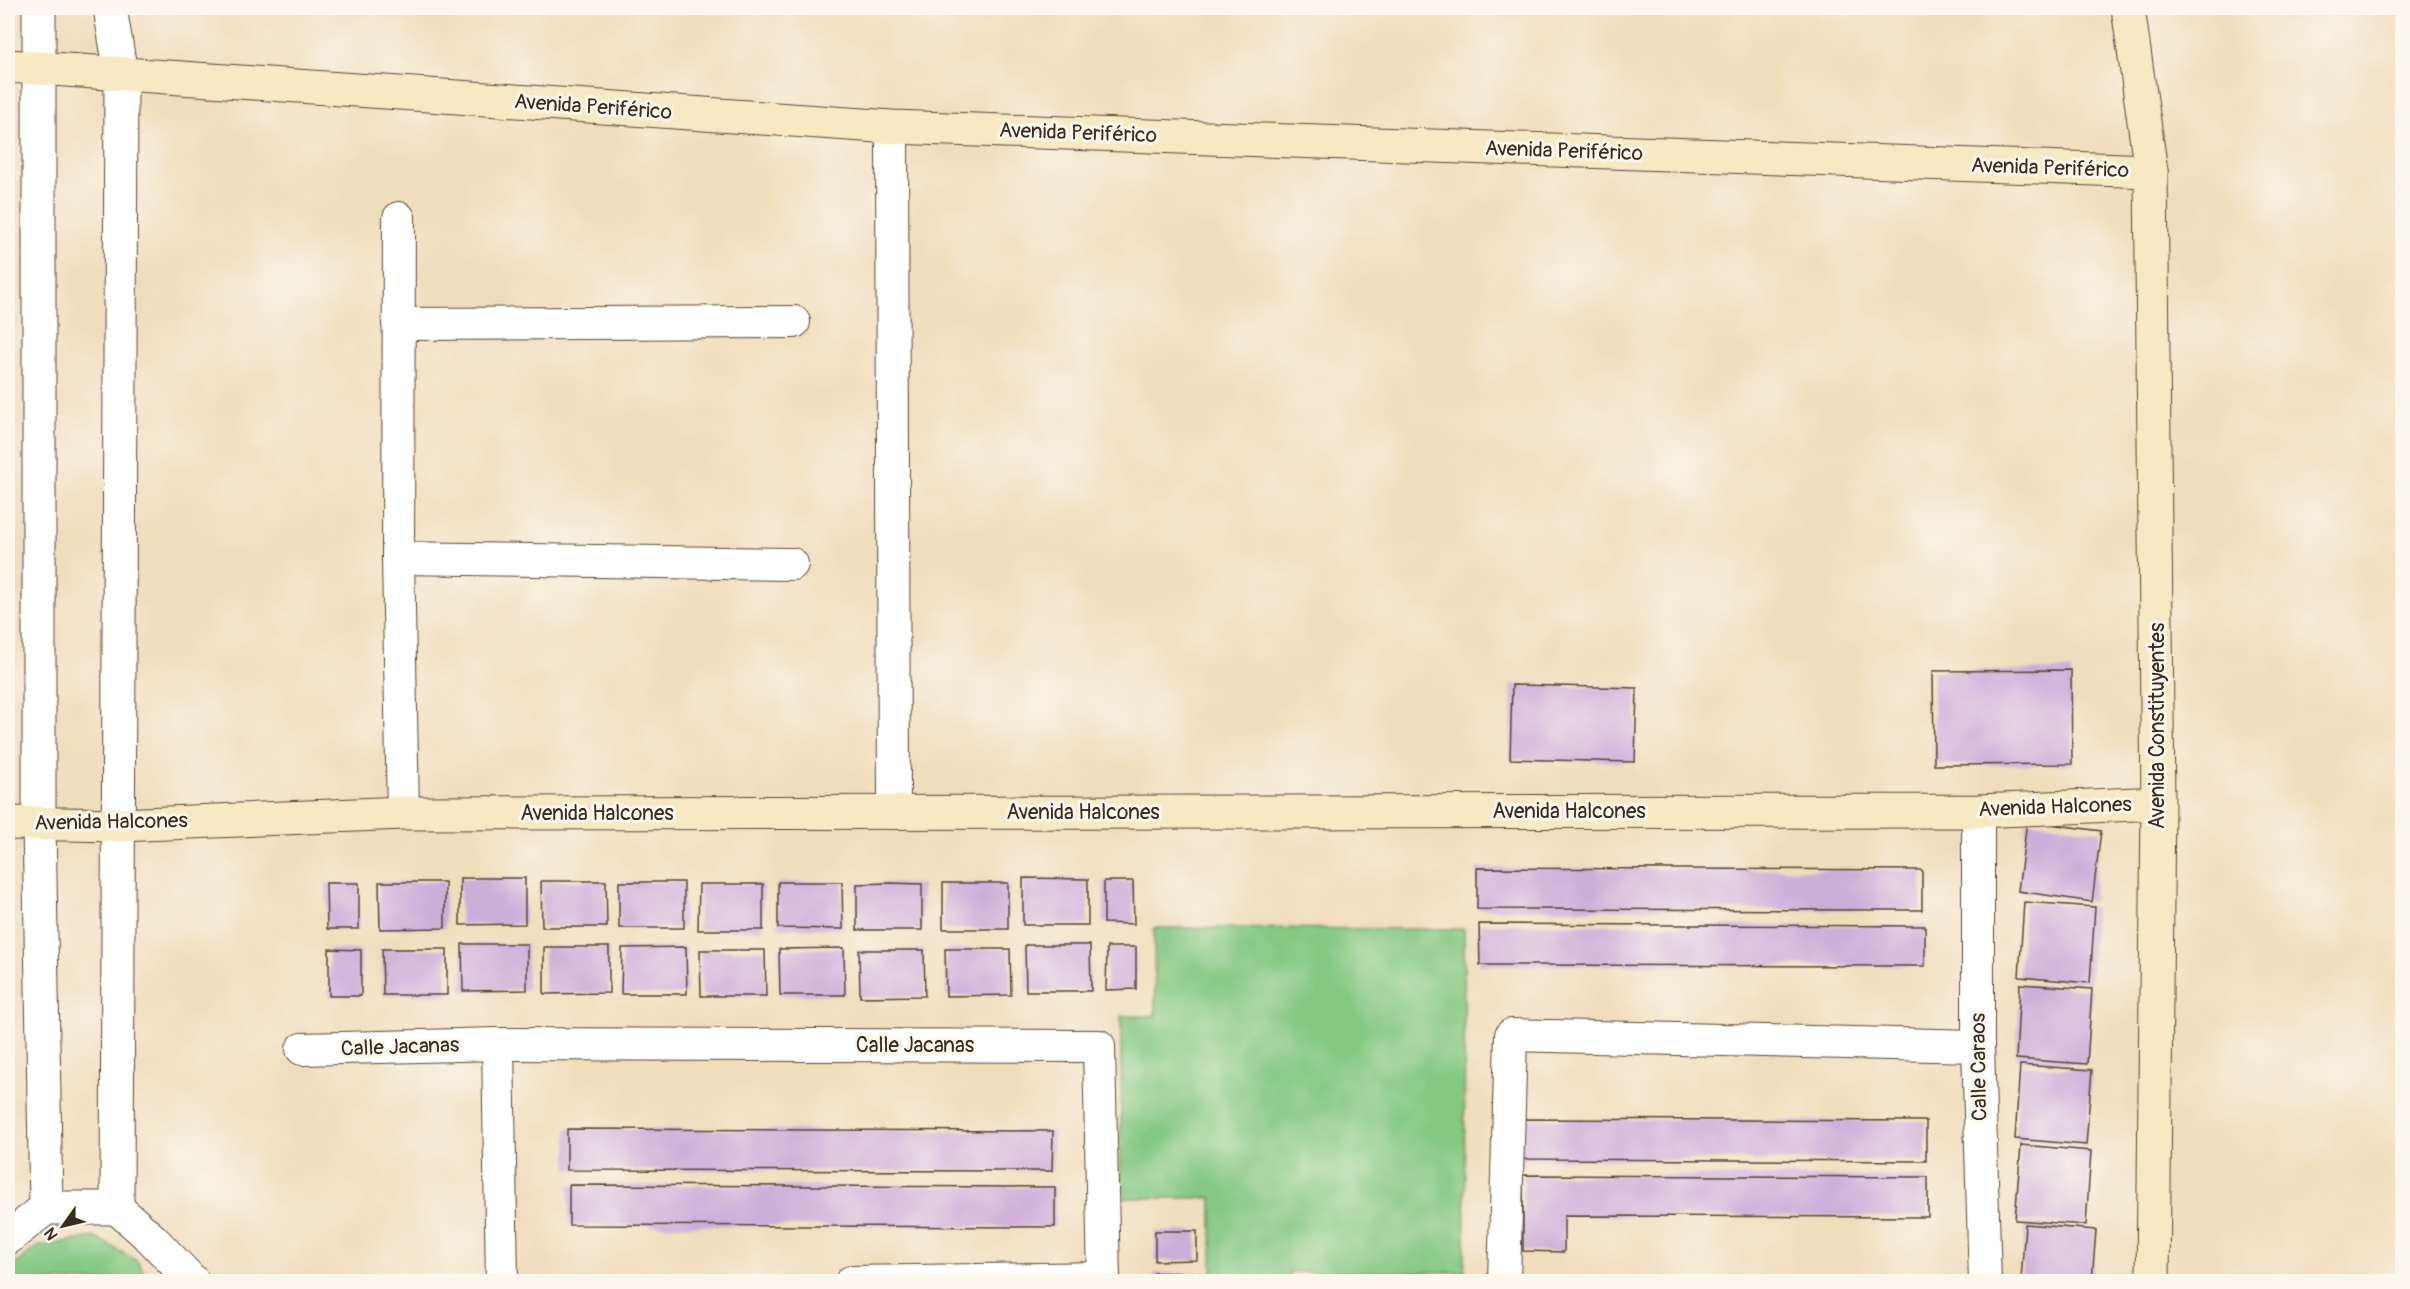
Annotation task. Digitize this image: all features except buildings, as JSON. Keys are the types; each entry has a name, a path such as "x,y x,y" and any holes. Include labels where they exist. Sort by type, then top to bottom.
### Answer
{"main road":[{"name":"Avenida Constituyentes","path":"2128,8 2151,171 2158,803 2154,1281"},
{"name":"Avenida Periférico","path":"23,67 892,127 2151,171"},
{"name":"Avenida Halcones","path":"8,823 120,825 403,813 1978,811 2158,803"}],"street":[{"path":"39,8 23,67 46,1208"},
{"path":"110,8 121,74 117,1208"},
{"path":"892,127 894,813"},
{"path":"399,218 398,558 403,813"},
{"path":"398,324 794,322"},
{"path":"398,558 792,564"},
{"name":"Calle Caraos","path":"1978,811 1978,1046 1985,1281"},
{"path":"1504,1281 1511,1035 1978,1046"},
{"path":"498,1044 502,1281"},
{"name":"Calle Jacanas","path":"302,1049 498,1044 1099,1046 1104,1280 851,1281"},
{"path":"8,1238 46,1208 117,1208 152,1239 193,1281"}],"green space":[{"path":"1154,928 1464,929 1465,1272 1289,1272 1289,1281 1212,1281 1212,1198 1121,1198 1121,1016 1155,1016"},
{"path":"94,1237 136,1260 150,1281 8,1281 8,1270 36,1247"}]}
